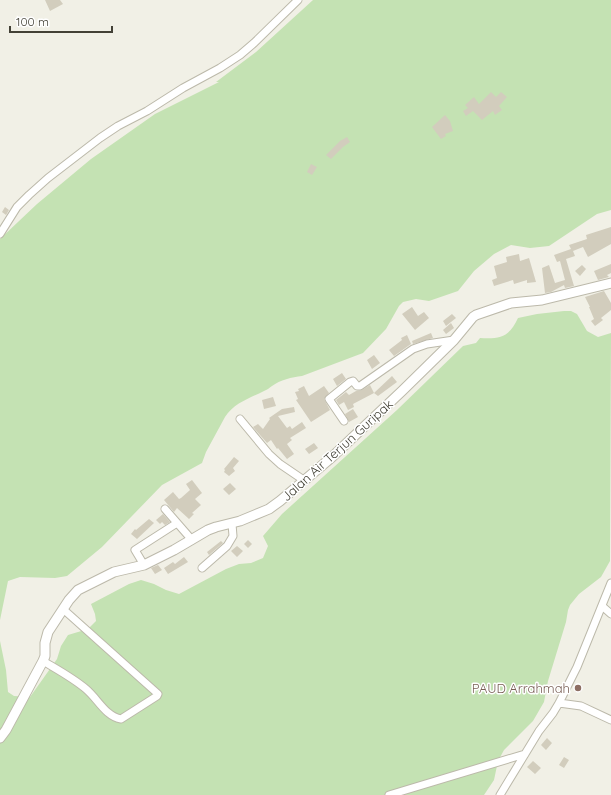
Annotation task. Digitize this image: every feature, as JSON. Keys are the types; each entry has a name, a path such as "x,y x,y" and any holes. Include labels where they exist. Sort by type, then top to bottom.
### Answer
{"street":[{"path":"0,234 17,207 48,178 118,126 147,112 240,55 298,0"},
{"name":"Jalan Air Terjun Guripak","path":"43,661 45,656 44,643 50,629 72,596 82,588 114,572 144,565 174,550 208,530 232,524 268,509 280,501 305,481 402,391 454,340 473,317 490,309 511,303 542,300 611,283"},
{"path":"344,421 329,399 350,382 353,380 357,386 360,386 413,349 427,344 454,340"},
{"path":"240,419 269,454 280,464 305,481"},
{"path":"165,509 192,540"},
{"path":"144,565 136,550 177,523"},
{"path":"202,568 227,546 233,536 232,524"},
{"path":"500,795 539,731 554,713 577,667 611,583"},
{"path":"602,606 611,614"},
{"path":"0,738 6,730 43,661 85,688 104,710 115,718 121,719 158,694 63,609"},
{"path":"559,703 582,706 611,720"},
{"path":"388,795 525,754"}],"green space":[{"path":"313,0 611,0 611,210 597,214 549,246 530,248 511,245 494,254 474,271 458,291 429,301 416,299 403,302 399,306 386,329 363,353 302,376 282,380 238,404 225,417 206,452 202,463 162,485 102,547 67,576 55,578 20,577 8,581 0,620 0,239 37,204 91,159 155,114 219,82 216,82 256,52"},
{"path":"571,311 577,314 587,331 598,337 611,333 610,561 601,577 579,594 570,605 548,681 544,702 533,721 504,750 498,761 494,780 484,795 0,795 0,641 6,670 8,692 14,696 30,697 57,659 61,646 68,635 88,629 96,621 91,604 129,584 141,580 179,594 226,569 239,564 251,563 263,558 268,546 263,536 282,514 397,410 463,346 476,343 480,338 504,336 515,324 518,318"}],"building":[{"path":"45,0 60,0 63,4 50,11"},
{"path":"491,92 496,97 501,92 507,97 499,106 502,110 495,115 493,111 482,120 473,111 466,116 463,111 468,108 465,105 474,97 479,104"},
{"path":"445,115 450,121 453,131 445,134 446,136 441,139 432,127"},
{"path":"347,137 350,142 331,159 326,155 340,141"},
{"path":"311,164 317,167 312,175 307,172"},
{"path":"5,207 9,210 6,215 2,212"},
{"path":"611,227 611,244 588,257 583,247 573,251 575,256 566,259 574,286 565,288 564,285 551,292 545,293 542,268 549,265 555,283 565,280 560,261 557,262 554,255 571,249 569,245 587,239 586,235"},
{"path":"519,254 520,261 529,258 536,282 527,283 527,280 514,284 513,280 494,286 492,280 497,278 494,266 507,262 506,257"},
{"path":"611,264 611,273 607,275 609,277 598,280 594,271"},
{"path":"582,265 586,269 580,276 575,271"},
{"path":"604,291 611,303 611,310 601,318 603,320 595,326 591,321 594,319 585,297"},
{"path":"412,307 418,316 424,312 429,318 415,330 402,314"},
{"path":"452,314 456,318 446,326 443,321"},
{"path":"451,323 454,328 446,334 443,330"},
{"path":"431,333 433,338 413,344 412,341"},
{"path":"407,335 411,344 394,356 389,350 402,340 401,338"},
{"path":"374,355 380,363 372,369 367,360"},
{"path":"342,373 346,379 337,386 333,379"},
{"path":"392,376 397,382 378,396 374,393"},
{"path":"370,385 374,393 353,404 354,407 348,410 344,402 339,405 336,400 346,392 349,395"},
{"path":"304,386 309,396 324,386 329,393 324,399 330,410 311,422 296,400 298,399 295,392 299,391 298,389"},
{"path":"273,397 276,406 264,409 262,400"},
{"path":"294,407 295,412 278,416 287,428 290,426 292,429 302,422 306,428 290,438 292,440 287,444 294,454 287,459 278,448 277,449 271,440 267,443 253,427 258,424 263,429 270,419 269,418 282,409"},
{"path":"353,409 358,417 349,422 345,414"},
{"path":"314,443 318,448 309,454 305,449"},
{"path":"234,457 239,461 233,468 235,471 229,476 224,472 224,469"},
{"path":"192,480 202,493 195,499 201,505 192,513 194,514 189,519 177,508 174,512 164,500 173,492 179,499 181,498 190,490 186,484"},
{"path":"230,483 236,489 229,495 223,489"},
{"path":"163,514 170,522 165,525 162,522 160,524 156,520"},
{"path":"149,519 154,523 137,539 131,534 135,529 136,530"},
{"path":"248,540 252,544 248,548 244,544"},
{"path":"221,541 223,543 209,555 207,552"},
{"path":"237,546 243,551 237,557 231,551"},
{"path":"184,557 188,562 168,574 164,568 173,562 175,564"},
{"path":"158,565 162,570 155,574 151,568"},
{"path":"547,738 552,743 546,750 541,745"},
{"path":"564,757 569,760 564,768 559,765"},
{"path":"533,761 541,768 535,774 527,767"}],"place":[{"name":"PAUD Arrahmah","path":"578,688"}]}
